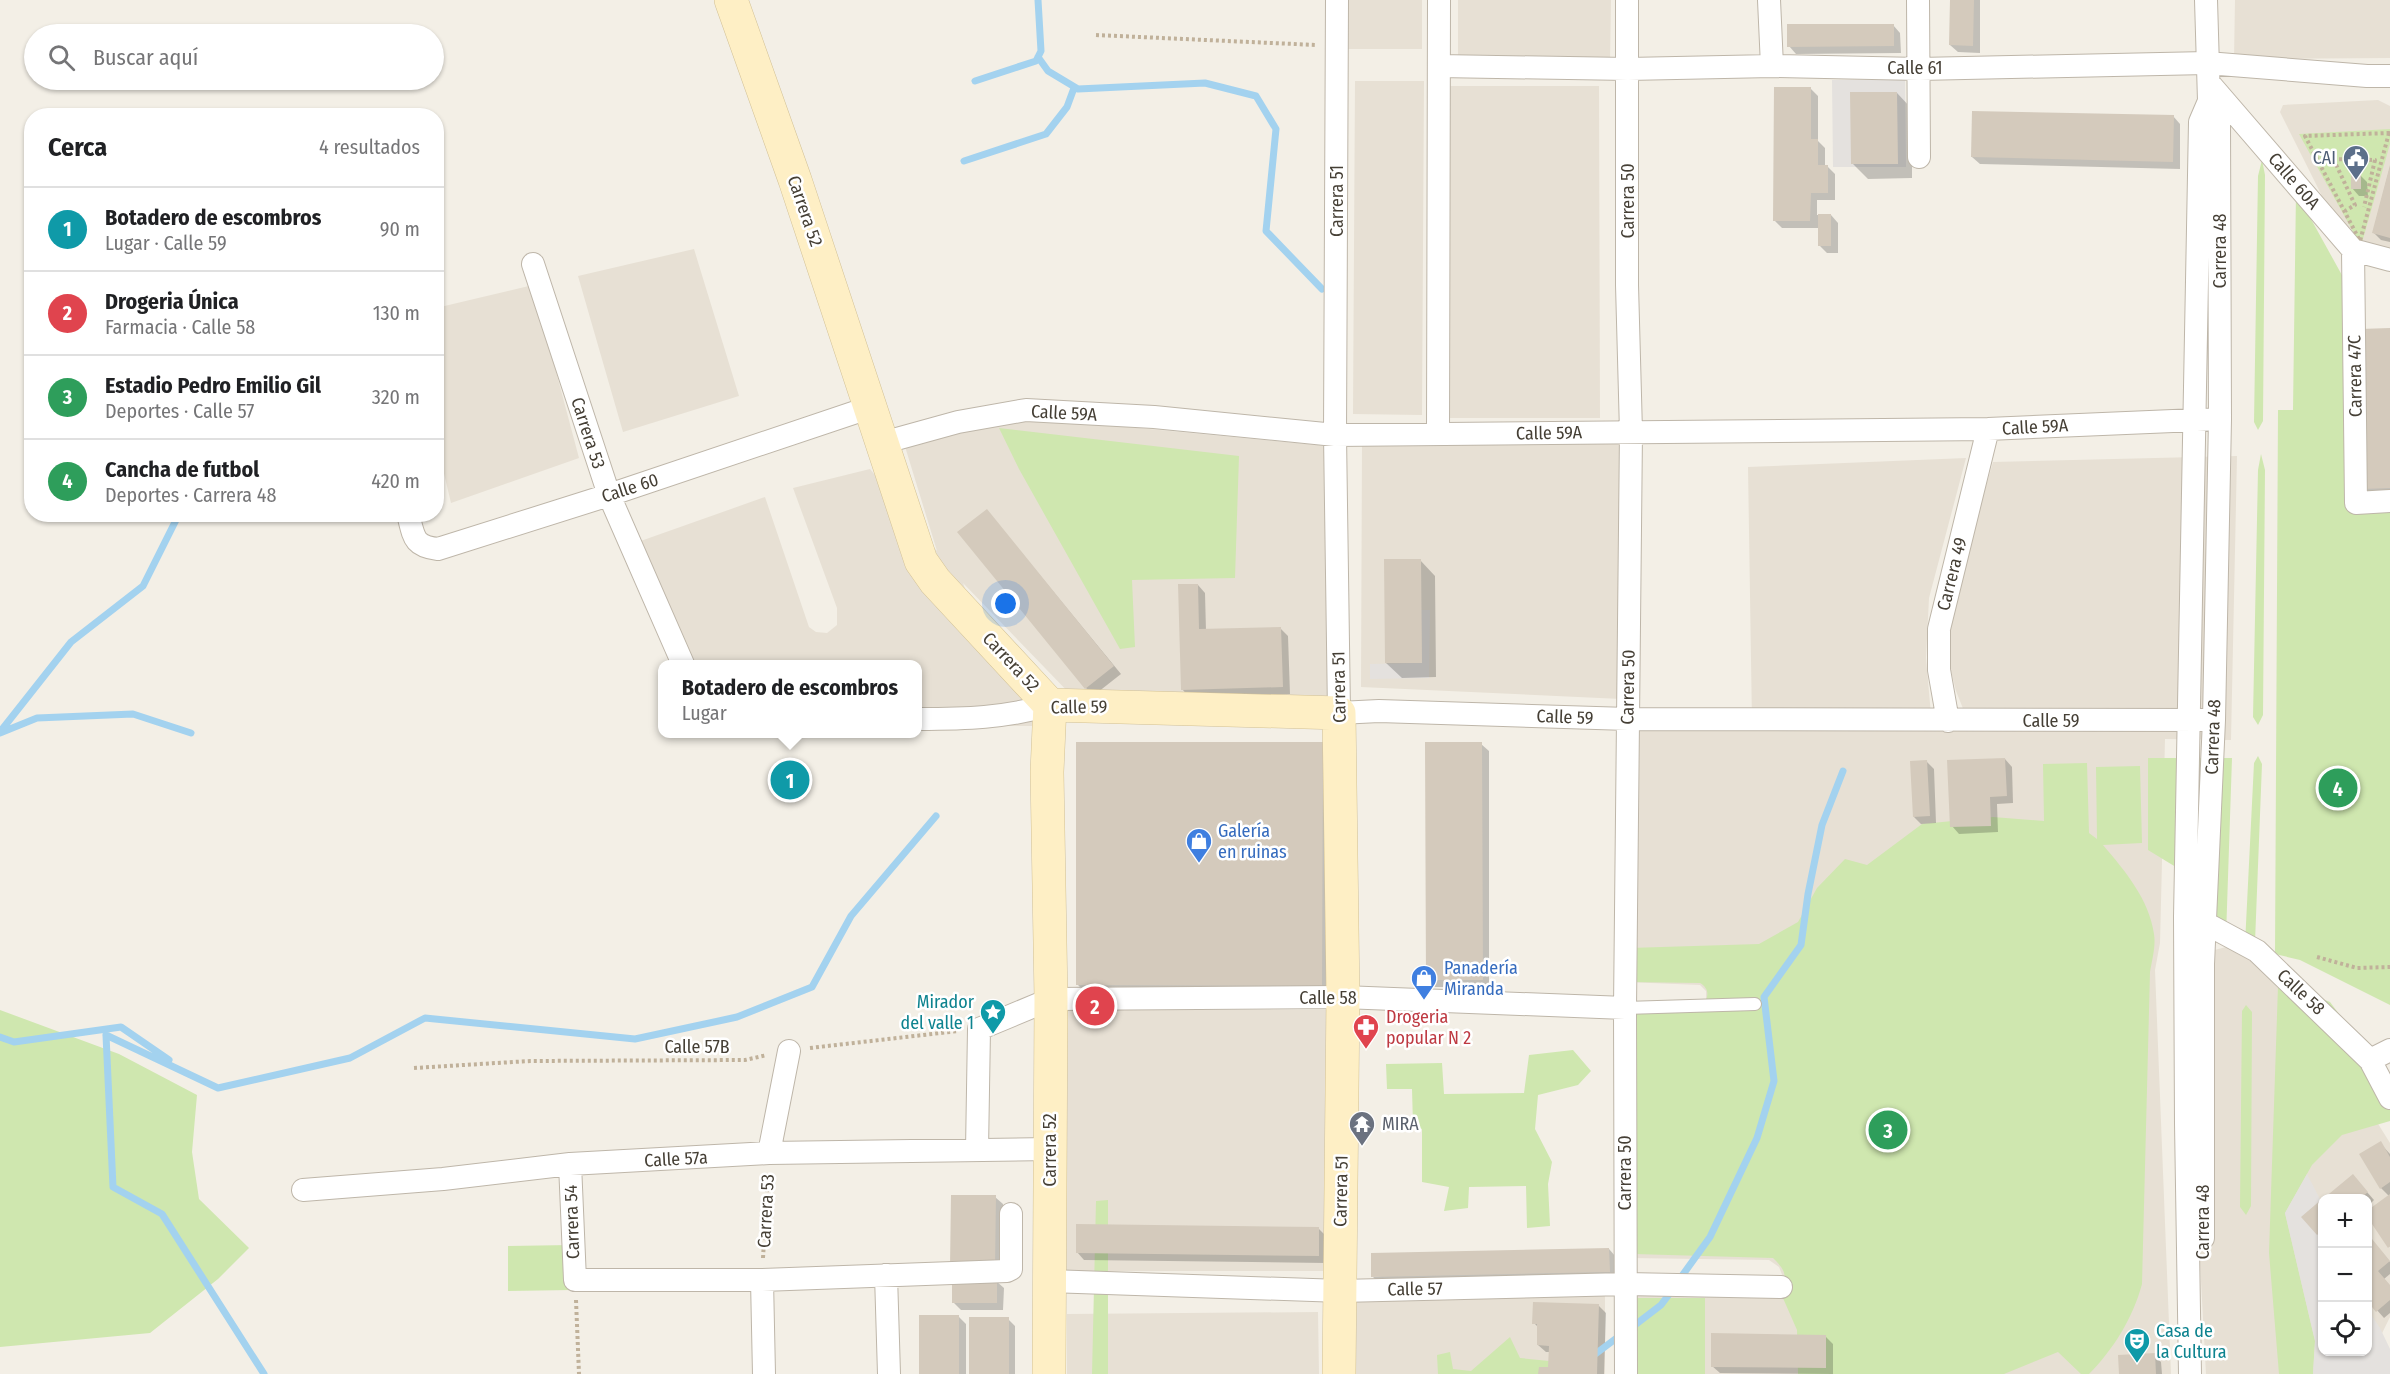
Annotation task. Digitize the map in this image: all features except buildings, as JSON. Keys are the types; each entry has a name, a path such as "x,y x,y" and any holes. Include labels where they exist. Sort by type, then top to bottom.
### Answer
{"main road":[{"name":"Carrera 52","path":"731,0 795,180 921,561 935,581 1050,705 1047,772 1051,999 1049,1374"},
{"name":"Calle 59","path":"1050,705 1340,713"},
{"name":"Carrera 51","path":"1340,713 1343,997 1340,1374"}],"street":[{"name":"Carrera 51","path":"1337,0 1335,435 1340,713"},
{"path":"1438,434 1439,0"},
{"name":"Carrera 50","path":"1626,1374 1625,1008 1631,432 1627,285 1627,0"},
{"path":"1769,0 1772,66"},
{"path":"1918,0 1919,157"},
{"name":"Carrera 48","path":"2197,1372 2194,1123 2195,920 2190,720 2193,420 2200,123 2208,82 2206,0"},
{"name":"Calle 61","path":"1439,66 1628,69 1772,66 1919,69 2208,82 2390,76"},
{"name":"Carrera 48","path":"2195,920 2214,720 2220,419 2219,123 2208,82"},
{"name":"Calle 60A","path":"2208,82 2353,250"},
{"path":"2353,250 2390,260"},
{"name":"Carrera 47C","path":"2353,250 2356,503 2390,501"},
{"name":"Carrera 53","path":"533,264 609,495 681,660"},
{"name":"Calle 60","path":"410,522 415,539 423,547 438,549 609,495 871,407"},
{"name":"Calle 59A","path":"882,443 958,422 1026,410 1154,417 1335,435 1988,429 2220,419"},
{"name":"Carrera 49","path":"1948,721 1939,670 1939,629 1988,429"},
{"name":"Calle 59","path":"922,719 987,718 1022,713 1050,705"},
{"name":"Calle 59","path":"1340,713 1379,711 1628,719 2214,720"},
{"name":"Calle 58","path":"2195,920 2257,951 2370,1060 2390,1098"},
{"name":"Calle 58","path":"979,1029 1051,999 1343,997 1625,1008"},
{"path":"977,1150 979,1029"},
{"path":"2370,1060 2390,1050"},
{"name":"Carrera 53","path":"769,1154 789,1051"},
{"name":"Calle 57a","path":"303,1190 443,1179 570,1164 769,1154 1050,1149"},
{"name":"Carrera 54","path":"570,1164 575,1280"},
{"path":"575,1280 762,1280 1007,1271 1011,1269 1011,1214"},
{"path":"886,1275 889,1374"},
{"path":"762,1280 764,1374"},
{"name":"Calle 57","path":"1049,1281 1341,1291 1626,1284 1781,1287"}],"lane":[{"name":"Calle 58","path":"1625,1008 1755,1004"}],"path":[{"path":"1096,35 1337,47"},
{"path":"2319,162 2332,156 2333,159 2375,160 2360,241 2305,136 2389,133 2367,208"},
{"path":"2333,159 2355,205"},
{"path":"2345,211 2355,205 2367,208"},
{"path":"2317,957 2357,968 2390,967"},
{"name":"Calle 57B","path":"414,1068 530,1061 745,1060 789,1051 979,1029"},
{"name":"Carrera 53","path":"762,1280 769,1154"},
{"path":"575,1280 579,1374"}],"shaded area":[{"path":"1345,0 1422,0 1422,49 1345,49"},
{"path":"1458,0 1611,0 1610,61 1458,60"},
{"path":"2235,0 2390,0 2390,58 2234,59"},
{"path":"1905,79 1906,167 1833,167 1832,80"},
{"path":"1355,81 1424,81 1422,415 1353,414"},
{"path":"1447,86 1599,86 1600,418 1448,418"},
{"path":"2378,100 2390,106 2390,267 2353,258 2280,112 2283,105"},
{"path":"694,249 739,396 623,432 578,276"},
{"path":"533,285 579,458 451,503 444,474 444,306"},
{"path":"1045,419 1328,446 1327,698 1074,698 963,583 973,611 1045,726 922,726 922,660 674,660 635,543 765,497 809,627 816,632 827,633 837,625 837,608 793,488 870,469 937,551 903,440 986,423"},
{"path":"1362,443 1621,444 1621,699 1361,687"},
{"path":"2237,456 2231,740 2165,739 2160,943 2155,970 2171,1374 1629,1374 1629,1290 1783,1277 1779,1267 1769,1260 1630,1258 1701,1003 1706,999 1706,991 1700,985 1626,982 1623,721 1752,723 1748,467 1966,458 1929,598 1926,658 1932,726 1970,726 1956,691 1945,647 1951,606 1993,462"},
{"path":"1421,610 1430,610 1429,678 1370,679 1370,664 1422,663"},
{"path":"2226,947 2247,953 2299,997 2390,1143 2390,1317 2372,1354 2372,1194 2318,1194 2318,1356 2371,1356 2362,1374 2206,1374 2199,1244 2207,952"},
{"path":"1064,1010 1334,1010 1334,1271 1064,1271"},
{"path":"2307,1174 2318,1195 2318,1356 2372,1356 2372,1316 2390,1349 2390,1374 2313,1374 2315,1341 2285,1213"},
{"path":"1605,1296 1605,1374 1347,1374 1347,1298"},
{"path":"1318,1312 1319,1374 1067,1374 1067,1314"}],"green space":[{"path":"2390,129 2390,144 2361,246 2299,134"},
{"path":"2262,160 2265,175 2263,421 2258,430 2254,422 2258,176"},
{"path":"2296,192 2343,277 2351,492 2390,492 2390,1005 2300,960 2275,954 2278,410 2293,410"},
{"path":"999,428 1239,456 1235,578 1132,580 1135,647 1120,649 1019,469"},
{"path":"2261,454 2265,470 2263,715 2258,725 2253,717 2258,470"},
{"path":"2258,756 2262,764 2255,942 2245,944 2254,763"},
{"path":"2148,758 2232,758 2226,937 2184,872 2148,850"},
{"path":"2087,763 2089,833 2097,839 2096,767 2140,766 2142,843 2103,845 2141,897 2151,921 2154,939 2150,972 2142,1284 2128,1321 2106,1355 2089,1374 2081,1374 2058,1352 2004,1374 1798,1374 1797,1330 1779,1289 1784,1280 1784,1272 1773,1258 1634,1254 1628,1004 1706,1000 1707,990 1700,983 1629,982 1629,948 1759,944 1798,922 1817,888 1845,859 1867,865 1922,824 1993,817 2044,821 2043,764"},
{"path":"2285,984 2330,1002 2390,1082 2390,1121 2342,1135 2312,1165 2285,1213 2315,1341 2313,1374 2279,1374 2269,1253 2278,986"},
{"path":"2246,1005 2252,1012 2251,1206 2246,1215 2240,1207 2242,1011"},
{"path":"0,1010 119,1054 197,1095 192,1152 199,1199 249,1248 218,1279 150,1333 0,1347"},
{"path":"1573,1050 1591,1071 1578,1085 1538,1095 1535,1129 1552,1162 1548,1184 1550,1226 1527,1228 1526,1186 1469,1187 1468,1208 1444,1211 1449,1187 1422,1182 1422,1129 1413,1125 1412,1089 1387,1089 1386,1064 1442,1063 1444,1094 1524,1093 1529,1055"},
{"path":"1108,1200 1108,1374 1092,1374 1096,1201"},
{"path":"571,1245 572,1290 508,1291 508,1246"},
{"path":"1637,1298 1705,1298 1705,1374 1637,1374"},
{"path":"1510,1337 1520,1358 1549,1361 1548,1374 1438,1374 1437,1355 1450,1352 1453,1369 1471,1371"}],"waterway":[{"path":"975,81 1036,61 1041,51 1038,0"},
{"path":"1038,57 1048,71 1078,89 1205,83 1256,96 1276,129 1266,231 1322,289"},
{"path":"964,161 1046,134 1067,107 1074,88"},
{"path":"0,732 71,642 143,586 175,522"},
{"path":"0,733 37,718 133,714 191,733"},
{"path":"1679,1280 1710,1237 1757,1138 1774,1081 1764,997 1801,945 1808,894 1822,825 1843,771"},
{"path":"106,1035 218,1088 350,1058 425,1018 635,1039 737,1017 812,987 851,916 936,816"},
{"path":"0,1037 14,1042 121,1027 169,1060 161,1057"},
{"path":"106,1035 113,1187 162,1214 264,1374"},
{"path":"1631,1328 1661,1305 1673,1289"},
{"path":"1590,1358 1622,1334"}],"place":[{"name":"CAI","path":"2356,181"},
{"name":"Botadero de escombros","path":"790,780"},
{"name":"Cancha de futbol","path":"2338,788"},
{"name":"Galería en ruinas","path":"1199,864"},
{"name":"Panadería Miranda","path":"1424,1001"},
{"name":"Drogeria Única","path":"1095,1006"},
{"name":"Mirador del valle 1","path":"993,1035"},
{"name":"Drogeria popular N 2","path":"1366,1050"},
{"name":"Estadio Pedro Emilio Gil","path":"1888,1130"},
{"name":"MIRA","path":"1362,1147"},
{"name":"Casa de la Cultura","path":"2137,1364"}]}
